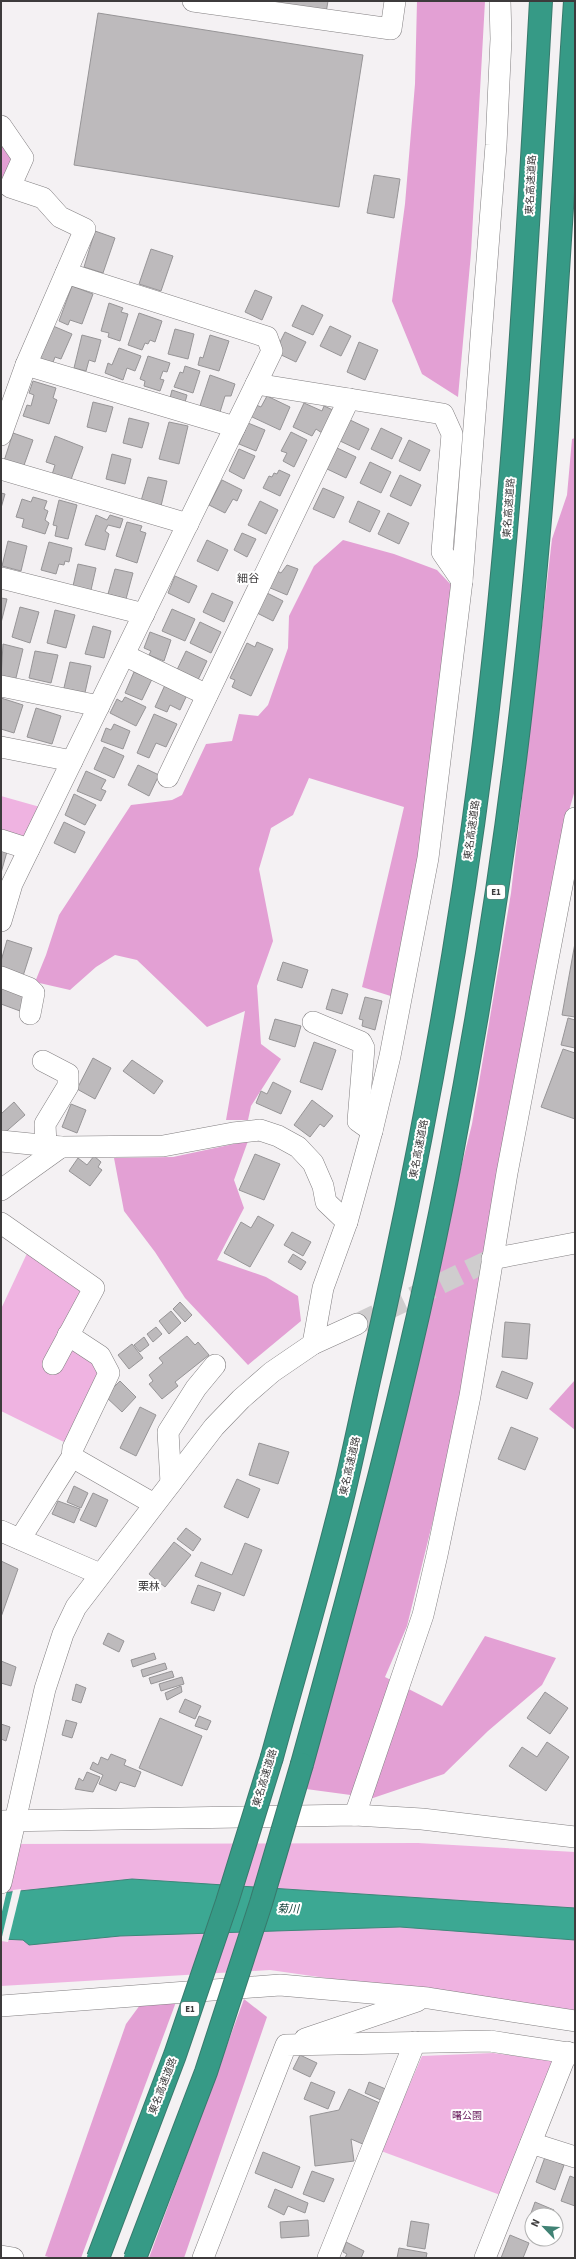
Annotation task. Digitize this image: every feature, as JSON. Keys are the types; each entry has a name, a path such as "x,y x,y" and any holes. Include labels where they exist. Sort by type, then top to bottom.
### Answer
{"highway":[{"name":"東名高速道路","path":"98,2258 175,2055 272,1757 337,1523 383,1320 421,1141 459,921 484,744 506,545 525,283 541,1"},
{"name":"E1","path":"135,2258 206,2072 261,1904 302,1764 383,1460 422,1295 452,1155 490,938 519,730 539,548 560,266 575,1"}],"street":[{"path":"192,1 391,29 395,1"},
{"path":"313,1344 323,1288 347,1222 372,1131 390,1056 428,858 462,581 496,145 501,39 500,1"},
{"path":"1,126 23,158 10,187 43,198 60,217 85,229 26,365 1,435"},
{"path":"1,921 12,884 272,351 267,337 66,273"},
{"path":"26,365 235,428"},
{"path":"256,384 443,414 452,434 442,552 462,581"},
{"path":"168,777 349,399"},
{"path":"1,469 188,524"},
{"path":"1,578 144,614"},
{"path":"124,656 208,695"},
{"path":"1,686 99,706"},
{"path":"1,747 72,761"},
{"path":"354,1815 423,1615 470,1396 492,1259 540,995 575,818"},
{"path":"1,840 29,849"},
{"path":"1,977 29,988 34,993 30,1014"},
{"path":"314,1022 361,1042 364,1048 358,1121 372,1131"},
{"path":"43,1061 68,1074 68,1086 45,1124 54,1146"},
{"path":"1,1141 54,1146 163,1146 233,1133 260,1130 278,1136 298,1147 314,1163 323,1186 326,1202 347,1222"},
{"path":"1,1190 54,1146"},
{"path":"1,1223 94,1288 53,1364"},
{"path":"492,1259 575,1243"},
{"path":"1,1883 10,1817 52,1667 76,1607 214,1427 240,1399 272,1372 313,1344 357,1324"},
{"path":"20,1539 72,1457 73,1448 109,1373 100,1356 68,1335"},
{"path":"171,1483 168,1432 196,1388 215,1365"},
{"path":"72,1457 154,1504"},
{"path":"1,1531 100,1574"},
{"path":"10,1817 144,1820 354,1815 422,1819 575,1837"},
{"path":"1,2006 280,1984 428,1998 575,2021"},
{"path":"286,2045 428,1998"},
{"path":"286,2045 490,2041 571,2053 531,2143 485,2258"},
{"path":"328,2258 415,2042"},
{"path":"203,2258 286,2045"},
{"path":"531,2143 575,2157"},
{"path":"1,2256 13,2258"}],"green space":[{"path":"1,796 40,807 26,837 1,833"},
{"path":"30,1247 92,1286 65,1337 106,1373 68,1444 1,1411 1,1309"},
{"path":"418,1843 575,1852 575,2020 466,1998 270,1970 1,1986 1,1844"},
{"name":"曙公園","path":"493,2053 555,2061 503,2196 381,2151 422,2056"}],"shaded area":[{"path":"417,1 485,1 471,253 458,397 422,374 392,301 405,204 415,84"},
{"path":"1,137 15,156 1,186"},
{"path":"575,438 575,790 564,828 467,1382 407,1626 385,1677 442,1706 485,1636 556,1658 542,1685 488,1731 444,1774 373,1798 306,1789 472,1124 511,893 552,539 567,495 572,439"},
{"path":"343,540 394,554 437,570 454,588 437,730 397,998 362,987 404,807 309,778 293,815 271,828 259,869 273,941 257,986 261,1044 281,1059 251,1106 248,1120 226,1120 245,1011 207,1027 137,960 115,955 96,967 70,990 35,982 46,955 59,915 131,805 172,800 182,795 206,744 232,741 239,714 258,716 268,705 288,648 289,616 314,566"},
{"path":"248,1141 234,1180 244,1208 217,1260 266,1277 298,1296 301,1321 248,1365 185,1298 155,1252 124,1211 114,1158 173,1157"},
{"path":"575,1380 575,1430 549,1409"},
{"path":"244,1999 267,2017 184,2258 149,2258"},
{"path":"176,2002 81,2258 52,2258 45,2256 126,2024 140,2005"}],"water":[{"name":"菊川","path":"132,1879 575,1908 575,1940 400,1927 120,1936 29,1945 23,1940 1,1939 1,1893"}],"pier":[{"path":"21,1889 8,1942 1,1941 13,1890"},
{"path":"7,1890 1,1916 1,1891"}],"building":[{"path":"254,1 328,1 326,13"},
{"path":"98,13 363,55 339,207 74,165"},
{"path":"374,175 400,179 394,218 367,213"},
{"path":"95,231 115,238 103,273 84,267"},
{"path":"151,249 173,256 161,291 139,284"},
{"path":"72,286 93,294 82,324 70,320 68,325 59,321"},
{"path":"255,290 272,297 262,320 245,312"},
{"path":"109,303 123,308 121,312 128,314 120,341 108,337 109,333 101,331"},
{"path":"302,305 323,315 313,335 292,326"},
{"path":"139,313 162,321 155,342 150,340 148,344 145,343 142,350 128,345"},
{"path":"53,326 72,334 61,359 55,357 52,365 39,359"},
{"path":"330,326 351,336 341,356 320,346"},
{"path":"175,329 194,334 188,359 168,354"},
{"path":"285,332 306,342 296,362 275,352"},
{"path":"82,335 101,340 95,362 89,360 86,371 74,368"},
{"path":"210,335 229,341 219,371 198,365 200,357 203,358"},
{"path":"359,342 378,350 365,380 347,372"},
{"path":"119,348 141,356 135,371 127,368 123,380 105,373 108,363 112,365"},
{"path":"148,356 170,363 167,372 163,371 160,379 164,380 160,391 144,386 145,381 140,379"},
{"path":"185,366 200,371 193,393 174,387 180,372 183,373"},
{"path":"210,375 235,384 231,396 225,396 220,412 212,409 210,416 198,412"},
{"path":"33,381 56,388 53,398 57,400 49,424 23,416 27,405 31,406 34,395 29,393"},
{"path":"172,390 187,395 184,406 169,402"},
{"path":"267,396 290,407 280,430 250,416 256,405 261,407"},
{"path":"93,402 113,407 106,432 87,427"},
{"path":"304,403 322,411 324,406 333,410 322,433 316,429 312,436 293,427"},
{"path":"129,418 149,423 142,448 123,443"},
{"path":"348,419 369,429 359,450 338,440"},
{"path":"169,422 188,426 179,464 159,459"},
{"path":"248,423 265,430 256,451 239,444"},
{"path":"381,428 402,438 392,459 371,449"},
{"path":"291,432 307,440 294,467 283,461 287,453 281,451"},
{"path":"13,433 33,440 23,468 4,461"},
{"path":"55,436 83,447 69,485 51,478 55,465 46,462"},
{"path":"409,440 430,450 420,471 399,461"},
{"path":"335,447 356,457 346,478 325,468"},
{"path":"239,449 255,456 244,479 229,471"},
{"path":"112,454 131,459 125,484 106,479"},
{"path":"370,462 391,472 381,493 360,483"},
{"path":"279,470 290,475 280,496 263,488 269,476 272,477 274,473 277,474"},
{"path":"400,475 421,485 411,506 390,496"},
{"path":"148,477 167,481 161,506 141,501"},
{"path":"222,480 242,490 237,501 233,499 225,513 209,505"},
{"path":"323,488 344,497 334,518 313,509"},
{"path":"1,493 5,494 1,508"},
{"path":"33,497 47,501 44,509 48,511 45,520 49,523 45,534 22,527 24,519 16,517 22,499 31,502"},
{"path":"59,500 77,505 68,539 55,536 57,526 53,525"},
{"path":"260,501 278,510 266,534 248,525"},
{"path":"358,501 380,511 370,532 349,522"},
{"path":"388,513 409,523 399,544 378,534"},
{"path":"96,515 107,520 110,515 123,519 120,528 108,525 105,531 109,534 105,550 85,545"},
{"path":"127,522 142,526 140,531 146,533 137,563 116,556"},
{"path":"242,533 256,539 247,557 234,550"},
{"path":"207,540 228,550 218,571 197,561"},
{"path":"8,541 27,546 21,571 2,566"},
{"path":"49,542 72,548 69,562 65,561 64,565 59,564 56,574 41,570"},
{"path":"78,564 96,568 91,590 73,586"},
{"path":"287,565 298,569 287,595 268,587 277,571 281,573"},
{"path":"115,569 133,573 126,599 108,594"},
{"path":"175,576 197,586 189,603 168,593"},
{"path":"265,592 283,601 273,621 255,612"},
{"path":"212,593 233,602 224,622 203,612"},
{"path":"1,598 7,599 1,623"},
{"path":"20,607 39,612 30,643 12,637"},
{"path":"172,609 195,619 185,641 162,631"},
{"path":"55,610 75,615 66,648 47,643"},
{"path":"200,622 221,632 211,653 190,643"},
{"path":"93,626 111,631 104,658 85,654"},
{"path":"150,632 171,640 164,661 149,655 151,651 144,648"},
{"path":"257,642 273,649 251,696 232,687 235,680 230,678 247,643 255,647"},
{"path":"3,644 23,649 15,682 1,679"},
{"path":"35,651 58,655 51,683 29,678"},
{"path":"186,651 207,661 197,682 176,672"},
{"path":"70,662 91,666 84,697 63,692"},
{"path":"134,672 152,679 142,700 125,693"},
{"path":"165,685 187,695 180,710 170,705 167,712 155,707"},
{"path":"125,697 146,707 136,726 110,713 117,699 122,702"},
{"path":"1,698 23,705 14,733 1,729"},
{"path":"36,708 61,716 52,744 27,737"},
{"path":"154,714 177,724 166,747 156,743 149,758 137,753"},
{"path":"114,724 130,731 123,749 101,741 106,728 111,730"},
{"path":"104,747 124,756 114,778 94,769"},
{"path":"138,765 159,775 149,796 128,785"},
{"path":"86,771 106,780 101,789 106,791 101,801 77,791"},
{"path":"74,794 96,805 85,825 65,815"},
{"path":"64,822 85,832 75,853 54,843"},
{"path":"1,846 8,848 1,873"},
{"path":"7,940 32,948 23,976 1,969 1,961"},
{"path":"575,943 575,1017 562,1015"},
{"path":"283,962 308,970 302,988 277,980"},
{"path":"1,984 26,993 20,1011 1,1004"},
{"path":"332,989 348,994 342,1014 326,1009"},
{"path":"365,997 382,1001 375,1030 362,1026 363,1020 359,1019"},
{"path":"568,1018 575,1020 575,1048 561,1045"},
{"path":"275,1019 301,1026 295,1047 269,1039"},
{"path":"314,1042 336,1050 322,1090 300,1082"},
{"path":"563,1049 575,1053 575,1119 541,1107"},
{"path":"93,1058 111,1068 95,1099 77,1089"},
{"path":"132,1060 163,1081 154,1094 123,1071"},
{"path":"273,1082 291,1091 281,1114 256,1103 261,1091 267,1094"},
{"path":"312,1100 333,1116 324,1127 320,1124 310,1137 294,1125"},
{"path":"14,1102 25,1115 1,1136 1,1114"},
{"path":"71,1104 86,1110 77,1133 62,1127"},
{"path":"255,1154 280,1164 264,1200 239,1190"},
{"path":"94,1156 101,1162 98,1167 102,1170 90,1186 69,1171 78,1158 87,1165"},
{"path":"258,1216 274,1225 250,1267 224,1253 241,1222 251,1228"},
{"path":"292,1232 311,1242 303,1256 284,1245"},
{"path":"293,1254 306,1262 301,1270 288,1262"},
{"path":"180,1302 192,1315 185,1322 173,1309"},
{"path":"171,1311 181,1323 169,1334 159,1321"},
{"path":"505,1322 530,1324 527,1359 502,1357"},
{"path":"156,1327 162,1334 153,1342 147,1334"},
{"path":"187,1336 195,1345 198,1342 209,1355 175,1382 178,1386 162,1399 149,1384 153,1381 149,1375 163,1363 159,1358"},
{"path":"144,1337 149,1345 140,1352 134,1345"},
{"path":"132,1344 143,1358 129,1369 118,1355"},
{"path":"502,1371 533,1383 527,1399 496,1387"},
{"path":"120,1381 136,1397 122,1412 105,1396"},
{"path":"140,1407 156,1415 136,1456 120,1448"},
{"path":"511,1427 538,1438 525,1470 498,1459"},
{"path":"259,1443 289,1452 278,1484 249,1475"},
{"path":"237,1479 260,1489 248,1518 224,1507"},
{"path":"74,1486 88,1493 81,1508 67,1502"},
{"path":"93,1493 108,1500 96,1527 80,1520"},
{"path":"58,1501 80,1509 74,1523 52,1514"},
{"path":"186,1528 201,1539 193,1551 177,1539"},
{"path":"174,1542 191,1555 165,1587 149,1574"},
{"path":"245,1543 262,1550 244,1596 195,1576 201,1562 232,1575"},
{"path":"1,1561 18,1569 1,1617"},
{"path":"198,1585 221,1593 214,1611 191,1603"},
{"path":"108,1633 124,1641 119,1652 103,1644"},
{"path":"154,1653 156,1659 133,1667 131,1660"},
{"path":"1,1661 16,1667 11,1686 1,1683"},
{"path":"165,1663 167,1669 143,1677 141,1670"},
{"path":"172,1671 174,1677 151,1684 149,1678"},
{"path":"182,1677 184,1684 161,1691 159,1684"},
{"path":"76,1684 86,1688 81,1703 72,1700"},
{"path":"181,1686 182,1692 167,1700 165,1693"},
{"path":"545,1692 568,1708 550,1734 527,1718"},
{"path":"185,1699 201,1706 195,1719 179,1712"},
{"path":"199,1716 211,1721 207,1730 195,1726"},
{"path":"160,1718 202,1736 182,1786 139,1768"},
{"path":"66,1720 77,1723 72,1738 62,1735"},
{"path":"1,1724 10,1727 6,1741 1,1739"},
{"path":"547,1742 569,1757 546,1791 509,1766 522,1747 537,1757"},
{"path":"111,1754 126,1760 124,1765 141,1772 135,1787 120,1782 116,1791 99,1784 103,1775 90,1769 93,1762 98,1765 101,1757 108,1760"},
{"path":"87,1772 100,1777 93,1792 75,1789 79,1778 83,1781"},
{"path":"300,2055 317,2063 310,2077 293,2069"},
{"path":"311,2082 335,2092 328,2109 304,2099"},
{"path":"369,2082 388,2090 383,2101 365,2093"},
{"path":"349,2089 382,2104 365,2145 351,2139 354,2161 315,2166 310,2116 339,2110"},
{"path":"263,2152 300,2167 292,2188 255,2173"},
{"path":"545,2157 564,2165 555,2190 536,2182"},
{"path":"312,2171 334,2179 324,2202 303,2194"},
{"path":"570,2176 575,2178 575,2206 561,2201"},
{"path":"275,2189 308,2203 305,2213 288,2206 284,2215 268,2207"},
{"path":"535,2202 547,2207 533,2207"},
{"path":"308,2220 309,2236 281,2238 280,2222"},
{"path":"411,2221 429,2224 425,2249 407,2246"},
{"path":"510,2235 524,2241 524,2247 527,2247 523,2258 501,2258"},
{"path":"346,2242 364,2251 361,2258 345,2258 347,2254 343,2252"},
{"path":"399,2248 427,2253 426,2258 397,2258"}],"tunnel":[{"path":"357,1324 492,1259"}],"district":[{"name":"細谷","path":"248,578"},
{"name":"栗林","path":"149,1586"}]}
